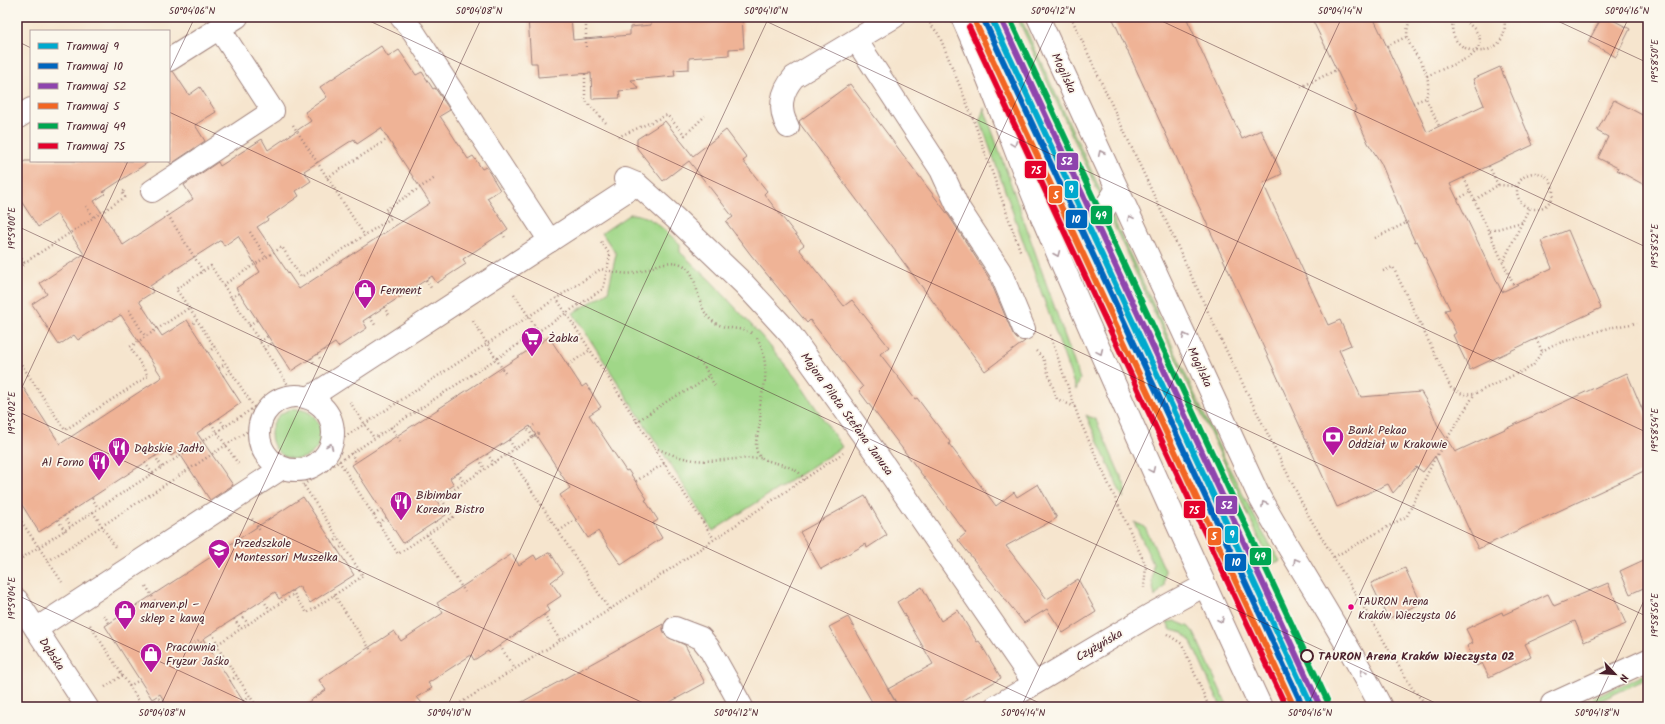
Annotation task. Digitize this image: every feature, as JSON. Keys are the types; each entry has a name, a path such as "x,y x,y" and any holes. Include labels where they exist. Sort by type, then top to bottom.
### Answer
{"street":[{"path":"170,59 237,17"},
{"path":"309,398 550,241 413,31 401,17"},
{"path":"788,127 783,119 782,104 789,82 801,72 894,17"},
{"path":"962,17 983,62 1042,218 1110,374 1261,707"},
{"name":"Mogilska","path":"1038,17 1259,496 1364,675 1381,707"},
{"path":"152,191 273,111 219,28"},
{"path":"856,40 941,170 958,207 1000,271 1024,329"},
{"path":"17,118 30,110"},
{"name":"Majora Pilota Stefana Janusa","path":"550,241 603,206 631,182 675,218 744,284 790,335 885,466 1034,683"},
{"path":"1042,218 1074,225 1086,222 1101,214 1117,189"},
{"path":"289,396 309,398 323,407 331,420 333,434 341,449 309,468 295,470 282,468 269,459 261,446 257,415 265,412 276,402 289,396"},
{"path":"36,629 282,468"},
{"name":"Czyżyńska","path":"995,707 1205,585"},
{"name":"Dąbska","path":"17,600 36,629 93,699"},
{"path":"676,628 701,638 709,648 740,706"},
{"path":"1552,704 1648,660"}],"path":[{"path":"586,17 586,47"},
{"path":"925,17 939,34 972,116 1022,258"},
{"path":"1071,17 1222,344 1307,513 1412,688 1428,707"},
{"path":"1412,17 1407,26 1406,37 1427,76 1428,88 1426,98 1440,126"},
{"path":"1454,17 1452,23 1453,33 1458,42 1466,49 1476,52 1486,51 1496,46 1502,38 1505,28 1504,17"},
{"path":"1427,76 1470,57 1476,52 1480,44 1480,36 1476,30 1460,17"},
{"path":"1387,46 1406,37"},
{"path":"1301,87 1336,70"},
{"path":"586,74 586,100 608,126"},
{"path":"1413,102 1426,98"},
{"path":"618,137 667,115 686,135 705,116"},
{"path":"328,178 390,137"},
{"path":"1489,166 1498,186"},
{"path":"1530,173 1538,173 1546,176 1552,183 1553,191 1551,199 1546,206 1538,209 1529,208 1523,205 1519,199 1517,186 1522,178 1530,173"},
{"path":"223,285 282,247 301,277 391,218 385,210 435,178"},
{"path":"1464,178 1504,260 1514,286"},
{"path":"17,269 125,197 122,192 144,179 203,271"},
{"path":"1475,200 1498,186 1517,186"},
{"path":"1458,199 1470,192"},
{"path":"86,206 94,218"},
{"path":"1504,260 1529,208"},
{"path":"1374,238 1408,222"},
{"path":"1490,231 1523,222"},
{"path":"250,232 266,257"},
{"path":"341,449 391,427 603,289 610,255 598,237"},
{"path":"17,252 24,263"},
{"path":"539,433 464,483 440,497 453,517 398,554 339,461 341,449 486,343 601,269 628,274 671,262 681,264 692,274 699,301 704,312 711,320 728,329 743,330 754,335 762,348 765,368 765,382 760,404 760,422 756,444 758,455 762,458"},
{"path":"17,515 48,561 226,446 257,415 215,347 176,289 210,266 288,385"},
{"path":"1383,271 1393,267 1452,388 1464,395 1474,394 1533,366 1542,350 1553,345 1608,328 1637,323"},
{"path":"501,273 544,340"},
{"path":"426,280 433,291"},
{"path":"413,288 420,299"},
{"path":"231,298 239,293"},
{"path":"556,298 714,539"},
{"path":"460,300 505,373"},
{"path":"384,307 391,318"},
{"path":"17,358 65,430 148,376 130,346 189,308"},
{"path":"129,310 146,336"},
{"path":"370,317 377,328"},
{"path":"249,325 257,320"},
{"path":"190,325 197,321"},
{"path":"1024,329 1030,346 1043,358 1057,399 1075,407"},
{"path":"1049,333 1075,407 1146,566 1143,594"},
{"path":"260,342 268,336"},
{"path":"1536,338 1542,350"},
{"path":"264,349 272,343"},
{"path":"208,352 215,347"},
{"path":"568,365 590,350"},
{"path":"696,359 704,366 708,376 716,388"},
{"path":"219,368 225,364"},
{"path":"223,376 230,371"},
{"path":"636,422 669,400 696,386 708,376"},
{"path":"1334,557 1407,516 1434,460 1474,394"},
{"path":"219,418 224,427"},
{"path":"211,423 254,487"},
{"path":"533,437 528,429 534,425"},
{"path":"391,427 400,441"},
{"path":"509,440 515,449"},
{"path":"185,447 188,450"},
{"path":"654,447 678,458 698,462 719,462 762,458 788,466 803,476 805,480"},
{"path":"341,449 356,462"},
{"path":"454,707 609,610 850,449"},
{"path":"487,454 494,463"},
{"path":"508,454 609,610"},
{"path":"155,456 162,467"},
{"path":"480,459 485,469"},
{"path":"145,463 153,474"},
{"path":"636,481 665,463"},
{"path":"458,473 464,483"},
{"path":"292,591 307,613 363,576 304,484"},
{"path":"92,498 98,508"},
{"path":"374,515 381,510"},
{"path":"93,512 129,568"},
{"path":"64,516 71,526"},
{"path":"559,531 581,516"},
{"path":"379,522 386,518"},
{"path":"252,519 261,532"},
{"path":"58,520 65,531"},
{"path":"427,534 465,592"},
{"path":"332,543 339,538"},
{"path":"337,550 343,546"},
{"path":"191,646 199,640 207,651 294,594"},
{"path":"334,595 372,652"},
{"path":"263,600 270,610"},
{"path":"103,614 109,623"},
{"path":"241,614 248,624"},
{"path":"544,614 560,640"},
{"path":"234,619 241,629"},
{"path":"89,624 144,707 162,696"},
{"path":"1163,631 1182,644 1209,707"},
{"path":"212,634 257,707"},
{"path":"500,646 514,669"},
{"path":"93,699 123,675"},
{"path":"230,681 237,676"},
{"path":"129,686 140,680"},
{"path":"243,701 250,696"}],"green space":[{"path":"980,17 983,17 1304,707 1290,707 1043,176 1000,63"},
{"path":"1017,17 1020,17 1228,466 1263,533 1280,561 1271,564"},
{"path":"984,108 1080,379 1076,390 980,120"},
{"path":"630,214 645,217 651,220 680,244 680,252 711,281 765,340 796,378 842,447 713,531 573,313 608,292 616,254 602,233"},
{"path":"296,409 305,411 316,420 321,434 319,443 310,454 296,459 287,457 276,448 271,434 273,425 282,414"},
{"path":"1086,415 1096,420 1126,488 1123,498"},
{"path":"1134,522 1145,527 1165,570 1164,586 1155,597 1152,582 1153,564"},
{"path":"1175,621 1189,627 1194,633 1228,707 1221,707 1191,642 1183,633 1171,630 1167,622"},
{"path":"1648,673 1648,678 1587,707 1574,707"}],"building":[{"path":"528,17 571,17 573,40 630,35 630,27 651,25 651,17 742,17 744,48 729,49 729,55 689,58 689,69 674,70 675,76 631,80 639,89 619,91 620,98 592,99 591,73 538,77 537,63 531,63"},
{"path":"1112,17 1186,17 1242,139 1261,130 1282,174 1263,183 1328,325 1340,320 1351,345 1339,350 1361,397 1421,392 1431,409 1437,424 1455,452 1627,373 1648,423 1648,469 1478,549 1435,456 1423,472 1416,467 1393,493 1388,484 1337,507"},
{"path":"1311,17 1373,17 1427,132 1484,105 1473,79 1500,67 1533,145 1450,184 1502,292 1552,268 1541,241 1568,230 1601,308 1470,370 1453,335 1456,333 1445,310 1450,309 1417,241 1415,242 1381,163 1368,143 1354,111 1356,110"},
{"path":"1602,17 1607,17 1630,29 1616,57 1588,42"},
{"path":"381,46 388,57 399,50 416,75 422,72 433,89 435,88 450,110 440,116 468,159 473,156 482,169 486,167 500,190 487,198 508,229 463,259 466,264 437,283 432,276 363,321 367,328 338,347 335,343 291,371 236,288 260,272 238,236 224,246 221,240 171,272 150,286 153,292 139,301 162,336 187,320 241,403 197,433 233,485 210,500 178,451 171,456 166,449 39,532 17,497 17,378 60,444 162,377 121,315 111,321 110,320 78,340 74,335 59,345 32,304 47,294 40,283 84,254 57,214 38,227 17,195 17,166 25,161 148,162 103,192 105,194 94,201 123,245 193,199 184,185 218,162 220,166 262,139 268,150 311,121 305,112 327,97 320,87","holes":["381,128 430,203 299,289 257,227 268,220 267,218 299,196 296,191 311,181 304,171 354,139 357,144"]},
{"path":"173,71 189,95 200,87 216,112 195,125 205,141 171,164 170,162 170,72"},
{"path":"850,84 949,216 989,278 1013,334 1017,339 1025,341 985,371 800,124 799,121"},
{"path":"1614,100 1648,118 1648,187 1617,170 1618,168 1598,158 1608,137 1597,131"},
{"path":"665,121 693,156 726,130 747,158 743,161 767,191 764,194 804,245 799,249 844,306 852,300 889,347 880,354 915,399 917,398 950,442 949,444 996,506 1014,492 1017,497 1038,484 1057,518 1006,546 1047,599 1078,579 1096,612 1063,633 1047,609 1024,623 958,540 966,533 859,391 863,387 810,320 807,323 751,255 726,222 733,217 689,161 663,181 637,148 637,139"},
{"path":"549,337 582,387 586,384 601,407 589,415 626,471 628,470 647,499 645,500 658,520 653,523 662,538 621,565 598,531 588,538 560,495 570,488 530,426 450,478 454,485 435,498 446,515 403,543 352,465"},
{"path":"865,496 887,535 867,548 866,544 821,569 800,532"},
{"path":"303,497 354,575 310,603 299,586 279,599 275,592 203,639 247,707 168,707 160,694 152,699 105,626"},
{"path":"550,552 563,573 551,582 561,596 546,606 549,611 489,653 488,651 474,660 471,655 428,683 432,688 417,697 425,707 301,707 326,690 319,680 394,631 401,641 443,613 437,603 512,554 519,565 534,555 537,560"},
{"path":"1648,558 1648,586 1630,594 1620,571"},
{"path":"1405,568 1421,603 1388,619 1371,583"},
{"path":"1608,583 1626,624 1584,642 1575,621 1525,644 1531,656 1489,677 1482,663 1477,666 1467,646 1473,643 1466,629 1502,612 1503,615 1548,594 1554,606"},
{"path":"922,587 941,621 958,610 1001,678 952,707 899,707 888,689 933,664 897,602"},
{"path":"848,617 898,707 875,707 829,627"},
{"path":"663,624 663,630 666,636 685,645 705,683 661,707 513,707"}],"tram line":[{"name":"9","path":"991,17 1312,707"},
{"name":"52","path":"1000,17 1319,704"},
{"name":"49","path":"1009,17 1327,700"},
{"name":"10","path":"984,20 1303,707"},
{"name":"5","path":"976,24 1294,707"},
{"name":"75","path":"969,27 1286,707"}],"place":[{"name":"Ferment","path":"365,310"},
{"name":"Żabka","path":"532,358"},
{"name":"Bank Pekao Oddział w Krakowie","path":"1333,456"},
{"name":"Dąbskie Jadło","path":"119,468"},
{"name":"Al Forno","path":"99,482"},
{"name":"Bibimbar Korean Bistro","path":"401,522"},
{"name":"Przedszkole Montessori Muszelka","path":"219,570"},
{"name":"TAURON Arena Kraków Wieczysta 06","path":"1351,607"},
{"name":"marven.pl – sklep z kawą","path":"125,630"},
{"name":"TAURON Arena Kraków Wieczysta 02","path":"1307,656"},
{"name":"Pracownia Fryzur Jaśko","path":"151,674"}]}
